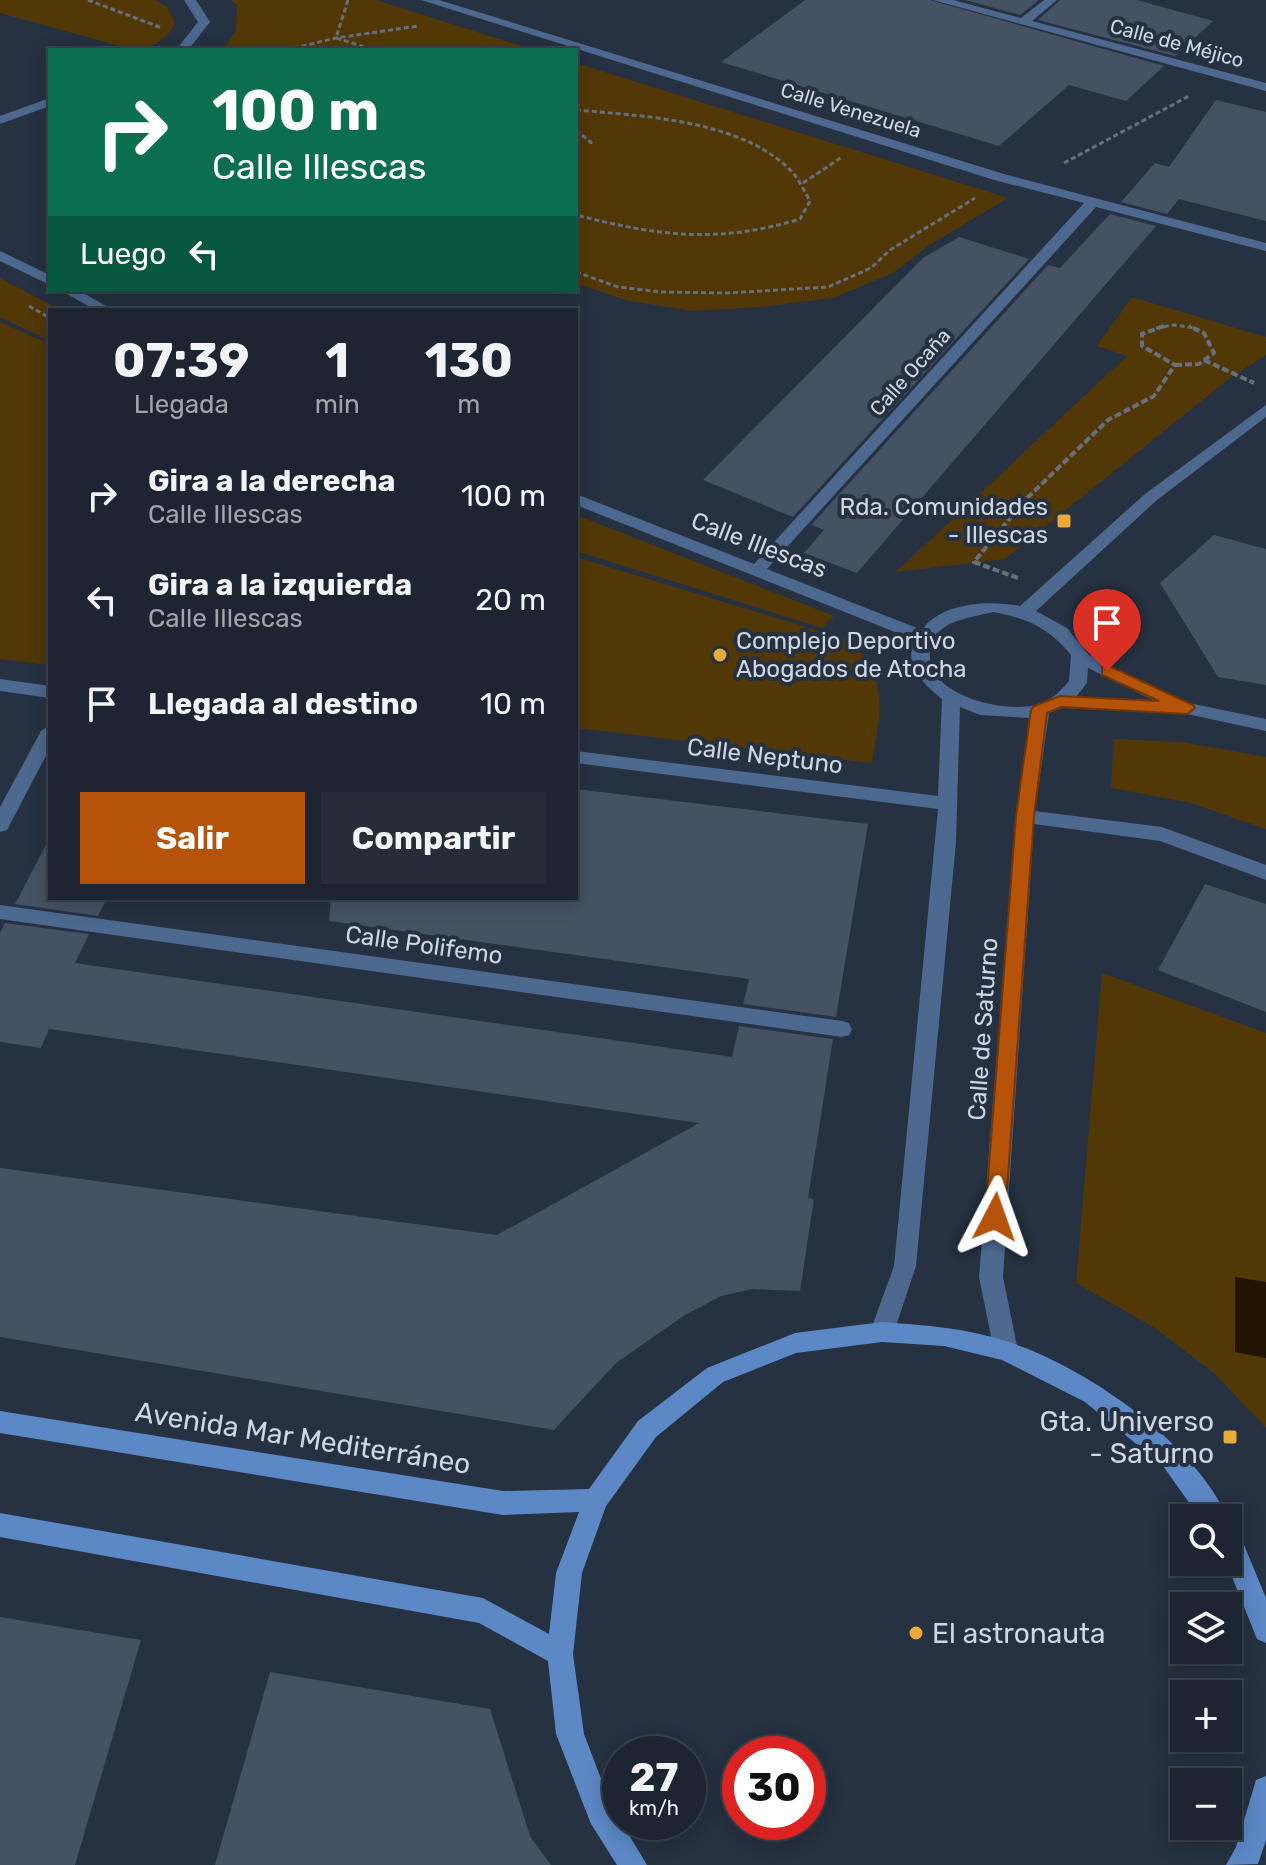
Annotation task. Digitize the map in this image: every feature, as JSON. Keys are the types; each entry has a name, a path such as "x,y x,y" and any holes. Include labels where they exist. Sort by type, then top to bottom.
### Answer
{"street":[{"path":"184,48 204,22 190,0"},
{"name":"Calle de Méjico","path":"939,0 1266,87"},
{"path":"1024,22 1051,0"},
{"name":"Calle Venezuela","path":"437,1 1025,184 1266,247"},
{"path":"0,120 48,103"},
{"name":"Calle Ocaña","path":"757,570 1093,202"},
{"path":"0,255 48,280"},
{"path":"71,292 102,308"},
{"path":"1024,612 1151,497 1266,410"},
{"name":"Calle Illescas","path":"578,500 923,637"},
{"path":"1187,708 1081,658 1061,629 1024,612 993,607 964,610 939,621 923,637 919,655 925,675 951,698 996,713 1050,706 1187,708 1266,725"},
{"path":"1050,706 1078,683 1081,658"},
{"path":"0,685 48,692"},
{"path":"882,1332 905,1266 949,804 951,698"},
{"name":"Calle de Saturno","path":"1006,1351 991,1277 1025,816 1050,706"},
{"path":"0,825 48,735"},
{"name":"Calle Neptuno","path":"578,757 949,804"},
{"path":"1025,816 1162,834 1266,873"},
{"name":"Calle Polifemo","path":"0,912 842,1029"},
{"path":"633,1865 601,1814 570,1734 560,1654 569,1573 596,1500 647,1429 715,1375 795,1343 882,1332 944,1336 1006,1351 1094,1394 1172,1458 1205,1504"},
{"name":"Avenida Mar Mediterráneo","path":"0,1422 503,1503 596,1500"},
{"path":"0,1525 483,1611 560,1654"},
{"path":"1242,1571 1266,1630"},
{"path":"1240,1865 1248,1854 1266,1790"}],"path":[{"path":"88,0 191,38"},
{"path":"336,38 348,0"},
{"path":"294,48 336,38 430,25"},
{"path":"336,38 368,48"},
{"path":"1025,184 1225,76"},
{"path":"578,110 675,120 743,139 769,155 803,183 810,201 800,219 765,231 729,236 673,237 578,215"},
{"path":"578,132 594,145"},
{"path":"803,183 848,153"},
{"path":"578,273 618,287 662,292 727,293 828,287 871,268 890,250 986,191"},
{"path":"1180,323 1201,331 1212,341 1214,353 1199,364 1175,365 1142,346 1142,334 1157,326 1180,323"},
{"path":"1204,360 1266,389"},
{"path":"1049,590 974,562 1025,500 1108,420 1154,396 1175,365"}],"shaded area":[{"path":"0,0 155,0 167,7 175,22 159,42 146,48 127,48 0,13"},
{"path":"231,0 376,0 528,48 223,48 236,31 237,5"},
{"path":"578,64 1008,198 928,246 893,273 833,298 692,311 625,300 578,284"},
{"path":"0,278 56,308 48,308 48,340 0,317"},
{"path":"1132,297 1266,337 1266,355 1230,378 1005,559 896,572 1127,356 1097,346"},
{"path":"0,322 45,342 48,347 48,665 0,659"},
{"path":"578,516 834,616 822,628 578,552"},
{"name":"Complejo Deportivo Abogados de Atocha","path":"578,558 855,642 873,675 880,700 872,763 578,728"},
{"path":"1114,739 1182,742 1266,757 1266,829 1191,803 1111,788"},
{"path":"1102,973 1266,1033 1266,1428 1215,1374 1155,1328 1076,1283"},
{"path":"1235,1277 1266,1282 1266,1358 1235,1352"}],"building":[{"path":"805,0 930,0 1164,66 1126,101 1069,85 999,146 721,62"},
{"path":"965,0 1039,0 1020,15"},
{"path":"1060,0 1137,0 1213,21 1175,56 1038,20"},
{"path":"1216,100 1266,112 1266,221 1179,199 1167,214 1121,202 1155,163 1169,167"},
{"path":"1110,214 1156,226 857,573 804,553 824,530 811,525 1048,265 1060,268"},
{"path":"959,237 1029,259 793,517 703,480 923,258"},
{"path":"1214,535 1266,549 1266,685 1218,677 1160,583"},
{"path":"578,789 868,824 836,1017 743,1004 749,979 329,921 331,900 578,900"},
{"path":"48,841 48,900 106,900 98,916 15,904"},
{"path":"1205,884 1266,904 1266,1012 1158,970"},
{"path":"5,923 89,934 75,963 732,1057 739,1026 833,1039 808,1198 814,1199 800,1291 752,1289 721,1296 685,1315 616,1363 554,1430 0,1337 0,1168 497,1235 699,1123 49,1029 41,1048 0,1042 0,933"},
{"path":"0,1617 141,1640 75,1865 0,1865"},
{"path":"270,1672 490,1709 530,1836 551,1865 215,1865"}],"place":[{"name":"Rda. Comunidades - Illescas","path":"1064,521"},
{"name":"Complejo Deportivo Abogados de Atocha","path":"720,655"},
{"name":"Gta. Universo - Saturno","path":"1230,1437"},
{"name":"El astronauta","path":"916,1633"}],"route":[{"path":"995,1217 1025,816 1040,710 1060,702 1187,708 1107,671"}]}
